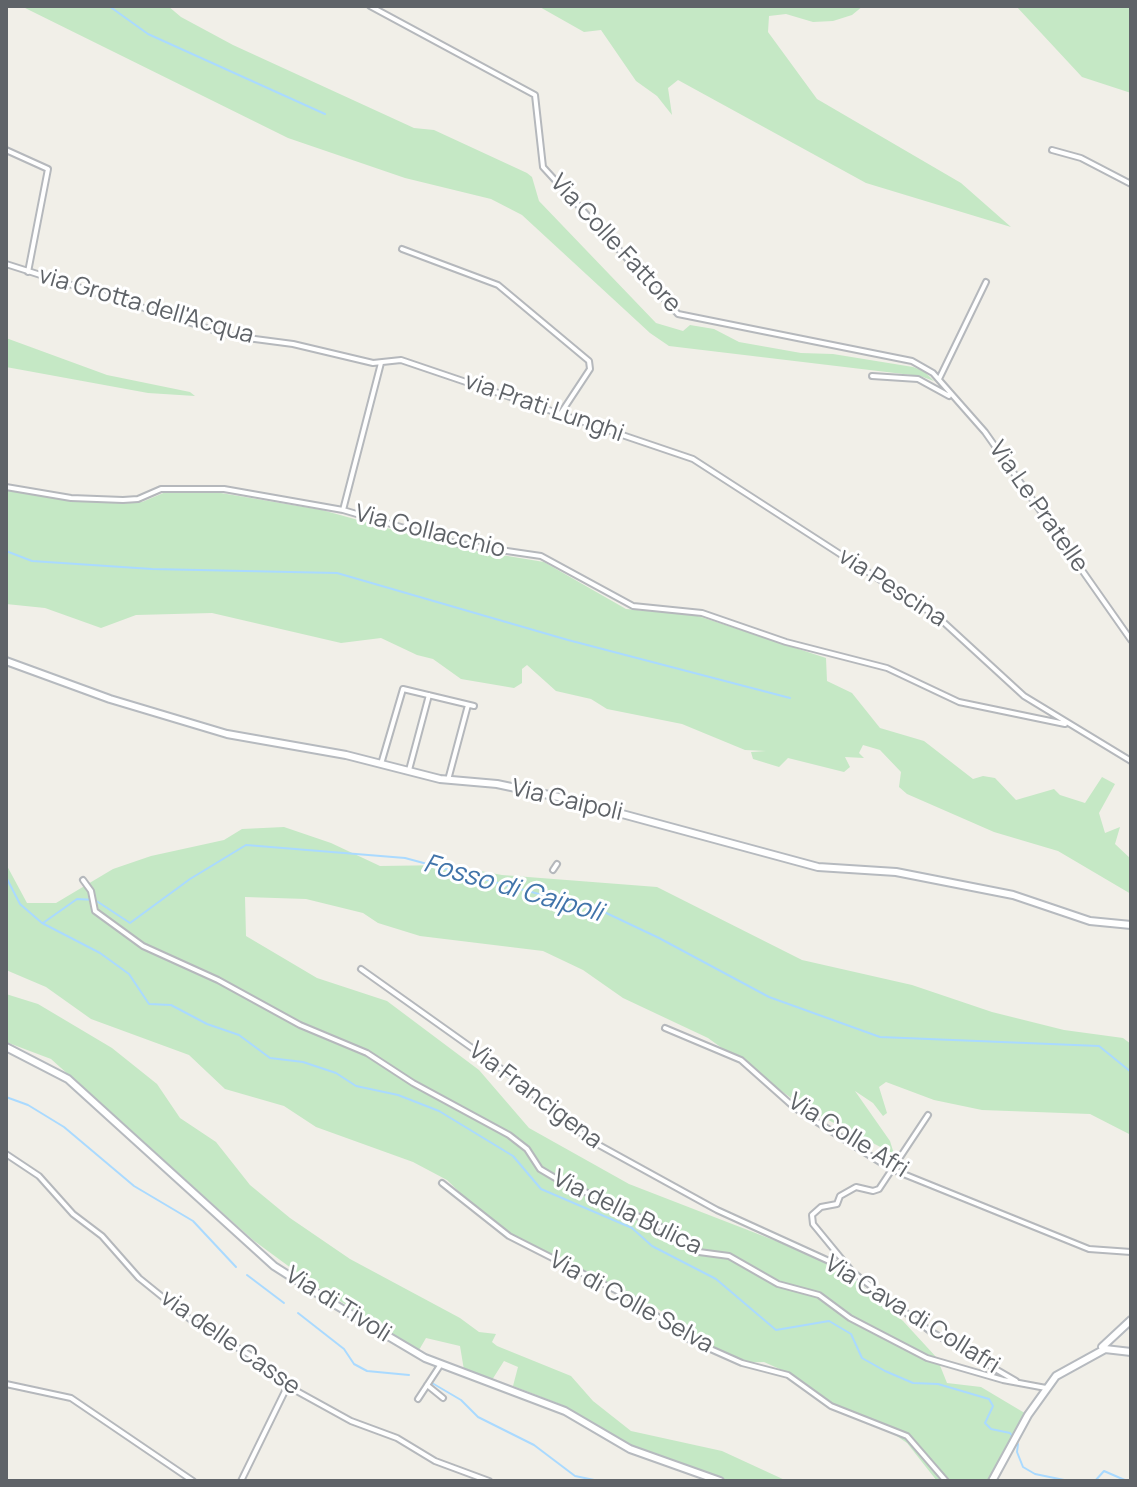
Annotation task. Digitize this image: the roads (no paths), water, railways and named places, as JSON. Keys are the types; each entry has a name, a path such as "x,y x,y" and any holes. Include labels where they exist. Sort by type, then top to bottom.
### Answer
{"street":[{"name":"Via Colle Fattore","path":"370,6 534,94 538,102 543,167 679,315 914,362 939,379"},
{"path":"6,150 48,169 28,272"},
{"path":"1052,150 1081,158 1131,184"},
{"path":"402,249 498,285 589,361 590,369 561,413"},
{"name":"via Grotta dell'Acqua","path":"6,264 224,334 381,363"},
{"path":"939,379 986,282"},
{"name":"via Prati Lunghi","path":"381,363 407,361 706,465"},
{"path":"343,510 381,363"},
{"path":"872,376 918,379 951,397"},
{"name":"Via Le Pratelle","path":"939,379 951,397 987,434 1131,640"},
{"name":"via Pescina","path":"706,465 751,499 942,620 1014,688 1067,725"},
{"name":"Via Collacchio","path":"6,487 71,498 123,500 140,498 160,489 224,489 343,510 455,543 538,555 633,606 702,613 790,644 887,668 961,703 1067,725"},
{"name":"Via Caipoli","path":"6,661 114,700 227,734 381,764 448,781 497,784 568,799 816,867 896,872 1018,896 1086,920 1131,925"},
{"path":"381,764 403,689 429,695 471,706 448,781"},
{"path":"409,771 429,695"},
{"path":"1067,725 1131,761"},
{"path":"553,870 557,864"},
{"name":"Via della Bulica","path":"83,880 91,891 95,911 143,946 213,977 304,1027 364,1051 413,1083 509,1135 527,1149 540,1169 554,1178 657,1225 699,1252 729,1256 778,1284 819,1295 856,1321 927,1358 1046,1388"},
{"name":"Via Francigena","path":"361,969 514,1077 585,1137 717,1210"},
{"name":"Via Colle Afri","path":"665,1028 738,1058 795,1108 891,1169 1071,1243 1095,1251 1131,1252"},
{"name":"Via di Tivoli","path":"6,1047 47,1065 73,1083 274,1266 417,1353 563,1410 636,1452 720,1481"},
{"path":"851,1271 813,1224 812,1215 819,1208 837,1204 840,1196 856,1187 877,1190 928,1115"},
{"name":"via delle Casse","path":"6,1154 46,1183 73,1214 102,1236 139,1278 191,1320 265,1364 288,1385 352,1421 404,1442 430,1459 489,1481"},
{"name":"Via di Colle Selva","path":"442,1183 509,1236 635,1300 688,1339 742,1363 787,1375 831,1406 907,1436 946,1481"},
{"name":"Via Cava di Collafri","path":"717,1210 851,1271 925,1328 1018,1382"},
{"path":"992,1481 1046,1388 1062,1372 1118,1337 1129,1322"},
{"path":"1109,1344 1129,1322"},
{"path":"1118,1337 1127,1350"},
{"path":"1109,1344 1127,1350"},
{"path":"418,1399 441,1364"},
{"path":"6,1384 71,1398 193,1481"},
{"path":"241,1481 288,1385"},
{"path":"427,1385 443,1398"}],"waterway":[{"path":"109,6 148,34 325,114"},
{"path":"6,551 32,561 152,569 337,573 568,640 790,698"},
{"name":"Fosso di Caipoli","path":"43,923 77,899 95,900 130,923 190,879 246,845 405,858 602,911 769,997 880,1037 1099,1046 1131,1072"},
{"path":"6,877 20,904 42,923 100,953 129,974 149,1004 171,1005 207,1024 239,1035 270,1058 303,1062 336,1073 356,1086 398,1095 439,1111 513,1156 541,1189 632,1228 652,1246 716,1279 776,1330 829,1321 851,1334 862,1358 885,1371 913,1383 938,1384 989,1399 993,1406 985,1423 991,1429 1010,1433 1018,1444 1017,1452 1023,1467 1035,1474 1069,1481"},
{"path":"6,1097 28,1105 64,1127 134,1186 193,1221 236,1267"},
{"path":"247,1275 284,1303"},
{"path":"298,1313 344,1349 354,1364 367,1371 409,1375"},
{"path":"432,1383 461,1400 478,1417 534,1445 575,1476 599,1481"},
{"path":"1095,1481 1104,1471 1127,1481"}]}
